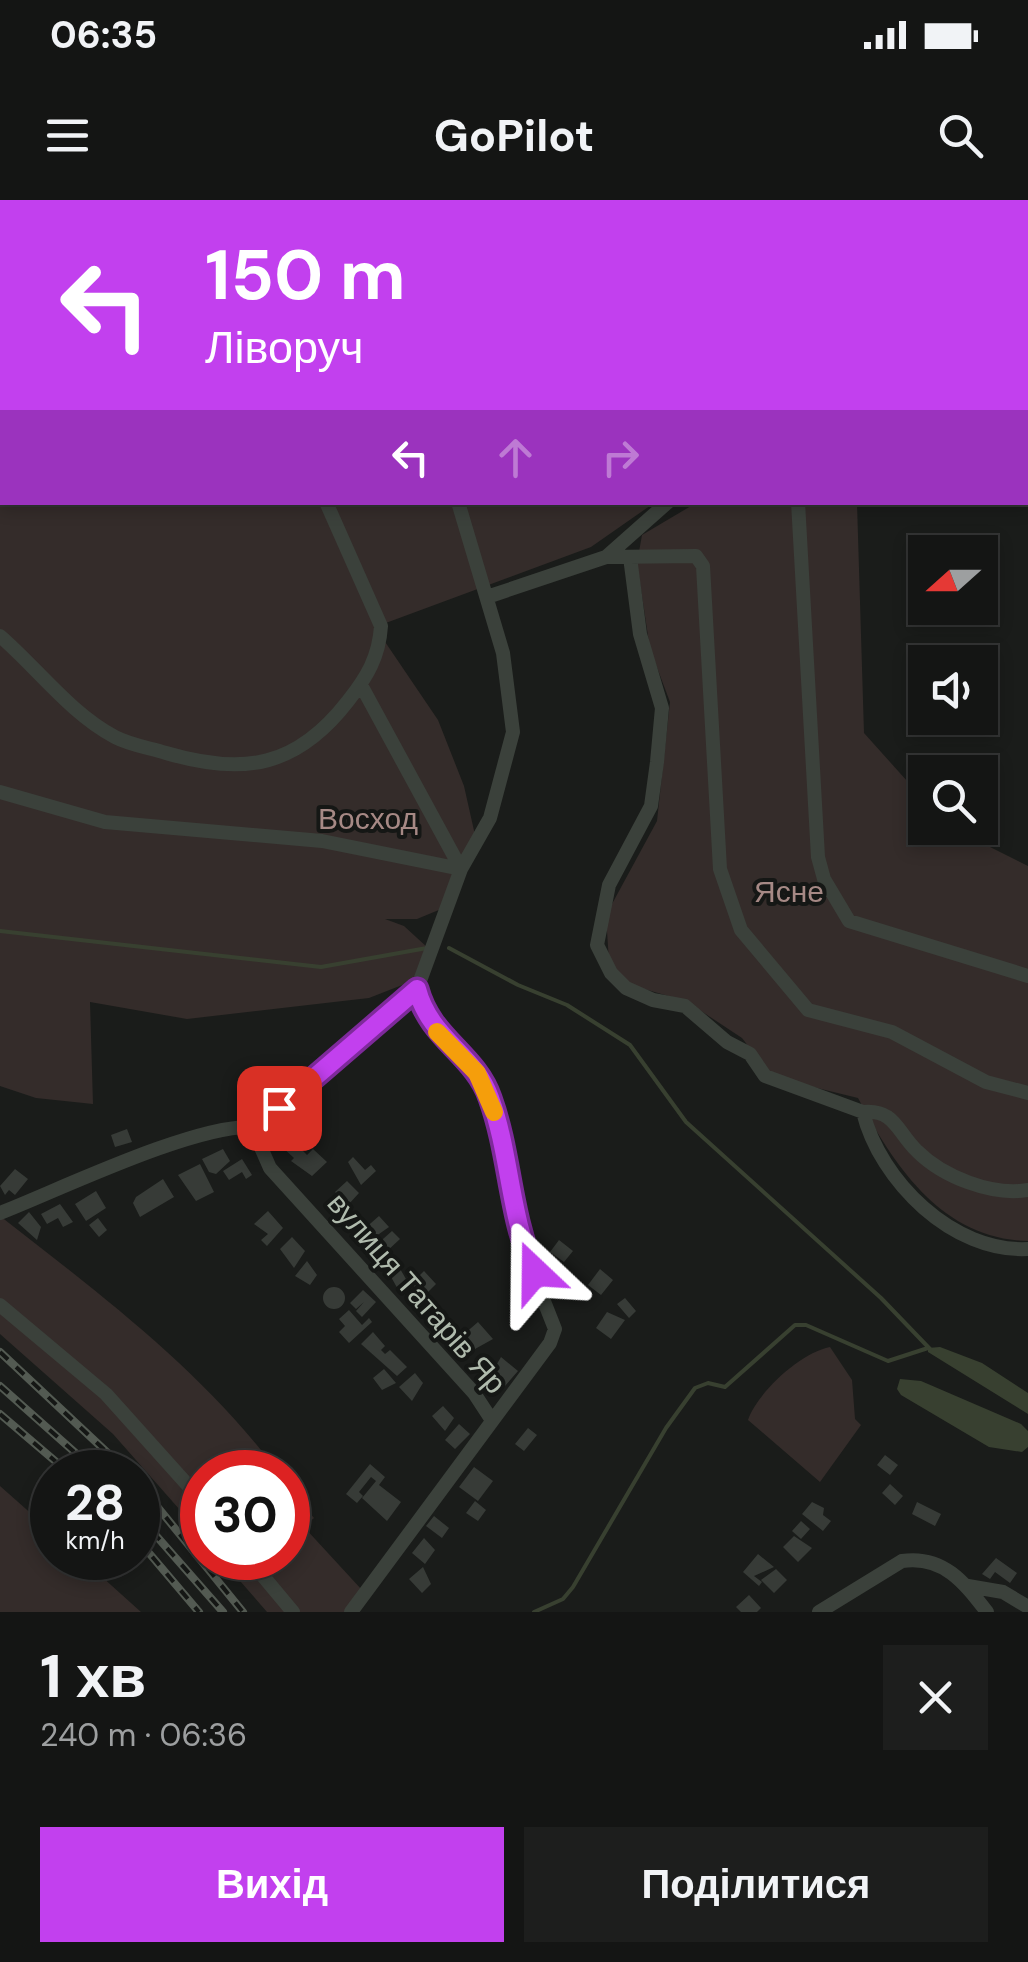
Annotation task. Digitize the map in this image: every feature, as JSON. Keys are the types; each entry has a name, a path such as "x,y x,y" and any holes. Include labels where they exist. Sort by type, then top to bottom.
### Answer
{"street":[{"path":"0,636 57,691 115,737 210,766 254,764 297,753 333,721 361,684 380,648 381,626 327,505"},
{"path":"0,1213 186,1140 232,1126 252,1127 374,1031 417,989 460,868 490,818 512,732 503,653 459,505"},
{"path":"606,557 665,505"},
{"path":"798,505 811,784 824,879 849,921 1028,976"},
{"path":"487,596 606,557 696,556 703,566 720,869 741,930 808,1010 892,1032 986,1082 1028,1093"},
{"path":"630,557 640,634 662,708 651,806 608,885 597,945 610,973 626,988 653,1000 686,1006 727,1042 750,1054 765,1076 863,1112 880,1110 891,1116 918,1152 955,1174 1006,1194 1028,1190"},
{"path":"361,684 460,868"},
{"path":"0,792 104,822 322,841 460,868"},
{"name":"вулиця Татарів Яр","path":"351,1612 490,1419 550,1344 555,1329 517,1233 489,1094 477,1073 433,1028 417,989"},
{"path":"863,1112 882,1159 916,1200 974,1240 995,1248 1028,1250"},
{"name":"вулиця Татарів Яр","path":"252,1127 270,1168 474,1393 490,1419"},
{"path":"0,1305 106,1394 180,1476"},
{"path":"820,1612 902,1561 938,1563 968,1586 988,1612"},
{"path":"266,1580 293,1612"},
{"path":"968,1586 1004,1592 1028,1607"}],"green space":[{"name":"Восход","path":"0,505 651,505 591,547 375,627 438,720 464,786 475,835 446,907 417,919 385,919 404,926 428,948 415,980 369,998 187,1019 90,1002 93,1104 36,1098 0,1086"},
{"name":"Ясне","path":"693,505 857,505 864,733 908,782 908,845 986,845 1028,866 1028,1241 970,1228 946,1213 905,1173 858,1098 772,1077 742,1038 686,1001 630,985 609,962 606,915 657,821 670,702 650,649 637,563 642,535"},
{"path":"0,1216 148,1335 217,1400 260,1450 180,1450 180,1510 160,1487 160,1450 127,1450 0,1334"},
{"path":"830,1347 852,1380 855,1419 861,1425 820,1482 748,1420 782,1375 806,1357"},
{"path":"0,1486 30,1513 30,1580 105,1580 141,1612 0,1612"},
{"path":"310,1534 362,1590 348,1612 267,1612 239,1580 310,1580"}],"shaded area":[{"path":"940,1347 982,1363 1028,1393 1028,1414 928,1352 928,1348"},
{"path":"900,1379 921,1381 1021,1424 1028,1431 1028,1447 1022,1452 989,1447 901,1395 897,1389"}],"building":[{"path":"127,1129 132,1142 115,1147 111,1135"},
{"path":"289,1137 307,1155 313,1149 327,1162 312,1176 291,1161 294,1158 281,1146"},
{"path":"223,1149 230,1161 216,1174 209,1172 202,1159"},
{"path":"353,1157 365,1170 371,1165 376,1171 361,1185 348,1162"},
{"path":"242,1159 252,1175 246,1179 242,1172 229,1180 223,1171"},
{"path":"200,1164 214,1192 196,1201 178,1175"},
{"path":"15,1169 28,1179 15,1195 9,1190 5,1195 0,1186"},
{"path":"163,1179 174,1197 140,1217 133,1203 136,1197"},
{"path":"347,1181 359,1193 348,1205 335,1192"},
{"path":"96,1191 106,1208 86,1221 75,1204"},
{"path":"60,1204 73,1222 63,1227 58,1218 47,1224 41,1214"},
{"path":"268,1211 283,1228 267,1246 261,1240 268,1234 254,1224"},
{"path":"29,1212 41,1227 37,1240 18,1223"},
{"path":"379,1216 389,1227 372,1239 363,1230"},
{"path":"98,1218 107,1230 99,1237 89,1225"},
{"path":"392,1231 400,1239 386,1252 383,1239"},
{"path":"292,1237 305,1251 294,1268 280,1249"},
{"path":"559,1240 573,1251 564,1262 550,1252"},
{"path":"307,1261 317,1275 310,1285 295,1276"},
{"path":"399,1267 406,1279 411,1274 416,1279 424,1271 436,1284 423,1297 409,1281 400,1293 390,1275"},
{"path":"600,1269 613,1280 601,1295 588,1285"},
{"path":"334,1287 342,1290 342,1306 334,1309 326,1306 323,1298 326,1290"},
{"path":"363,1290 376,1302 362,1317 356,1311 364,1302 356,1309 350,1303"},
{"path":"625,1298 636,1311 629,1318 617,1304"},
{"path":"349,1310 362,1325 369,1318 372,1322 349,1343 339,1332 345,1326 339,1319"},
{"path":"607,1312 625,1320 611,1339 596,1328"},
{"path":"478,1322 493,1339 475,1349 463,1335"},
{"path":"373,1332 385,1346 381,1350 385,1354 390,1350 407,1367 397,1376 361,1344"},
{"path":"501,1357 518,1371 505,1386 491,1374"},
{"path":"384,1369 396,1383 382,1390 373,1378"},
{"path":"415,1373 423,1383 412,1401 399,1387"},
{"path":"443,1406 454,1418 445,1431 432,1416"},
{"path":"459,1424 470,1434 455,1449 445,1440"},
{"path":"528,1428 537,1435 524,1451 515,1444"},
{"path":"885,1455 898,1465 890,1475 877,1465"},
{"path":"370,1464 385,1477 379,1485 401,1502 387,1521 362,1498 376,1481 371,1477 359,1492 363,1496 357,1503 346,1494"},
{"path":"474,1467 493,1481 478,1501 459,1487"},
{"path":"890,1484 903,1496 895,1505 882,1493"},
{"path":"475,1501 486,1510 478,1521 466,1513"},
{"path":"812,1502 824,1508 823,1515 831,1521 823,1531 802,1514"},
{"path":"917,1502 941,1514 935,1526 912,1514"},
{"path":"434,1516 449,1528 442,1538 426,1526"},
{"path":"801,1521 810,1529 801,1539 792,1531"},
{"path":"794,1536 812,1548 798,1562 783,1547"},
{"path":"424,1538 435,1550 425,1564 412,1553"},
{"path":"758,1554 774,1567 754,1576 762,1582 759,1586 743,1572"},
{"path":"996,1558 1017,1573 1010,1583 995,1572 990,1579 982,1574"},
{"path":"423,1567 431,1584 422,1593 409,1579"},
{"path":"776,1569 787,1580 774,1593 761,1580"},
{"path":"749,1595 761,1608 757,1612 741,1612 736,1607"}],"waterway":[{"path":"0,931 321,967 427,948"},
{"path":"449,948 518,985 567,1005 630,1045 686,1122 881,1298 930,1349"},
{"path":"534,1612 563,1599 573,1587 666,1428 695,1388 708,1383 725,1387 795,1325 806,1325 888,1361 928,1348"}],"railway":[{"path":"0,1352 105,1450"},
{"path":"0,1386 72,1450"},
{"path":"0,1414 42,1450"},
{"path":"160,1510 243,1612"},
{"path":"160,1540 223,1612"},
{"path":"160,1566 199,1612"}],"slow traffic":[{"path":"437,1032 477,1073 494,1112"}],"route":[{"path":"279,1108 315,1073 374,1031 417,989 433,1028 477,1073 489,1094 517,1233 535,1272"}]}
